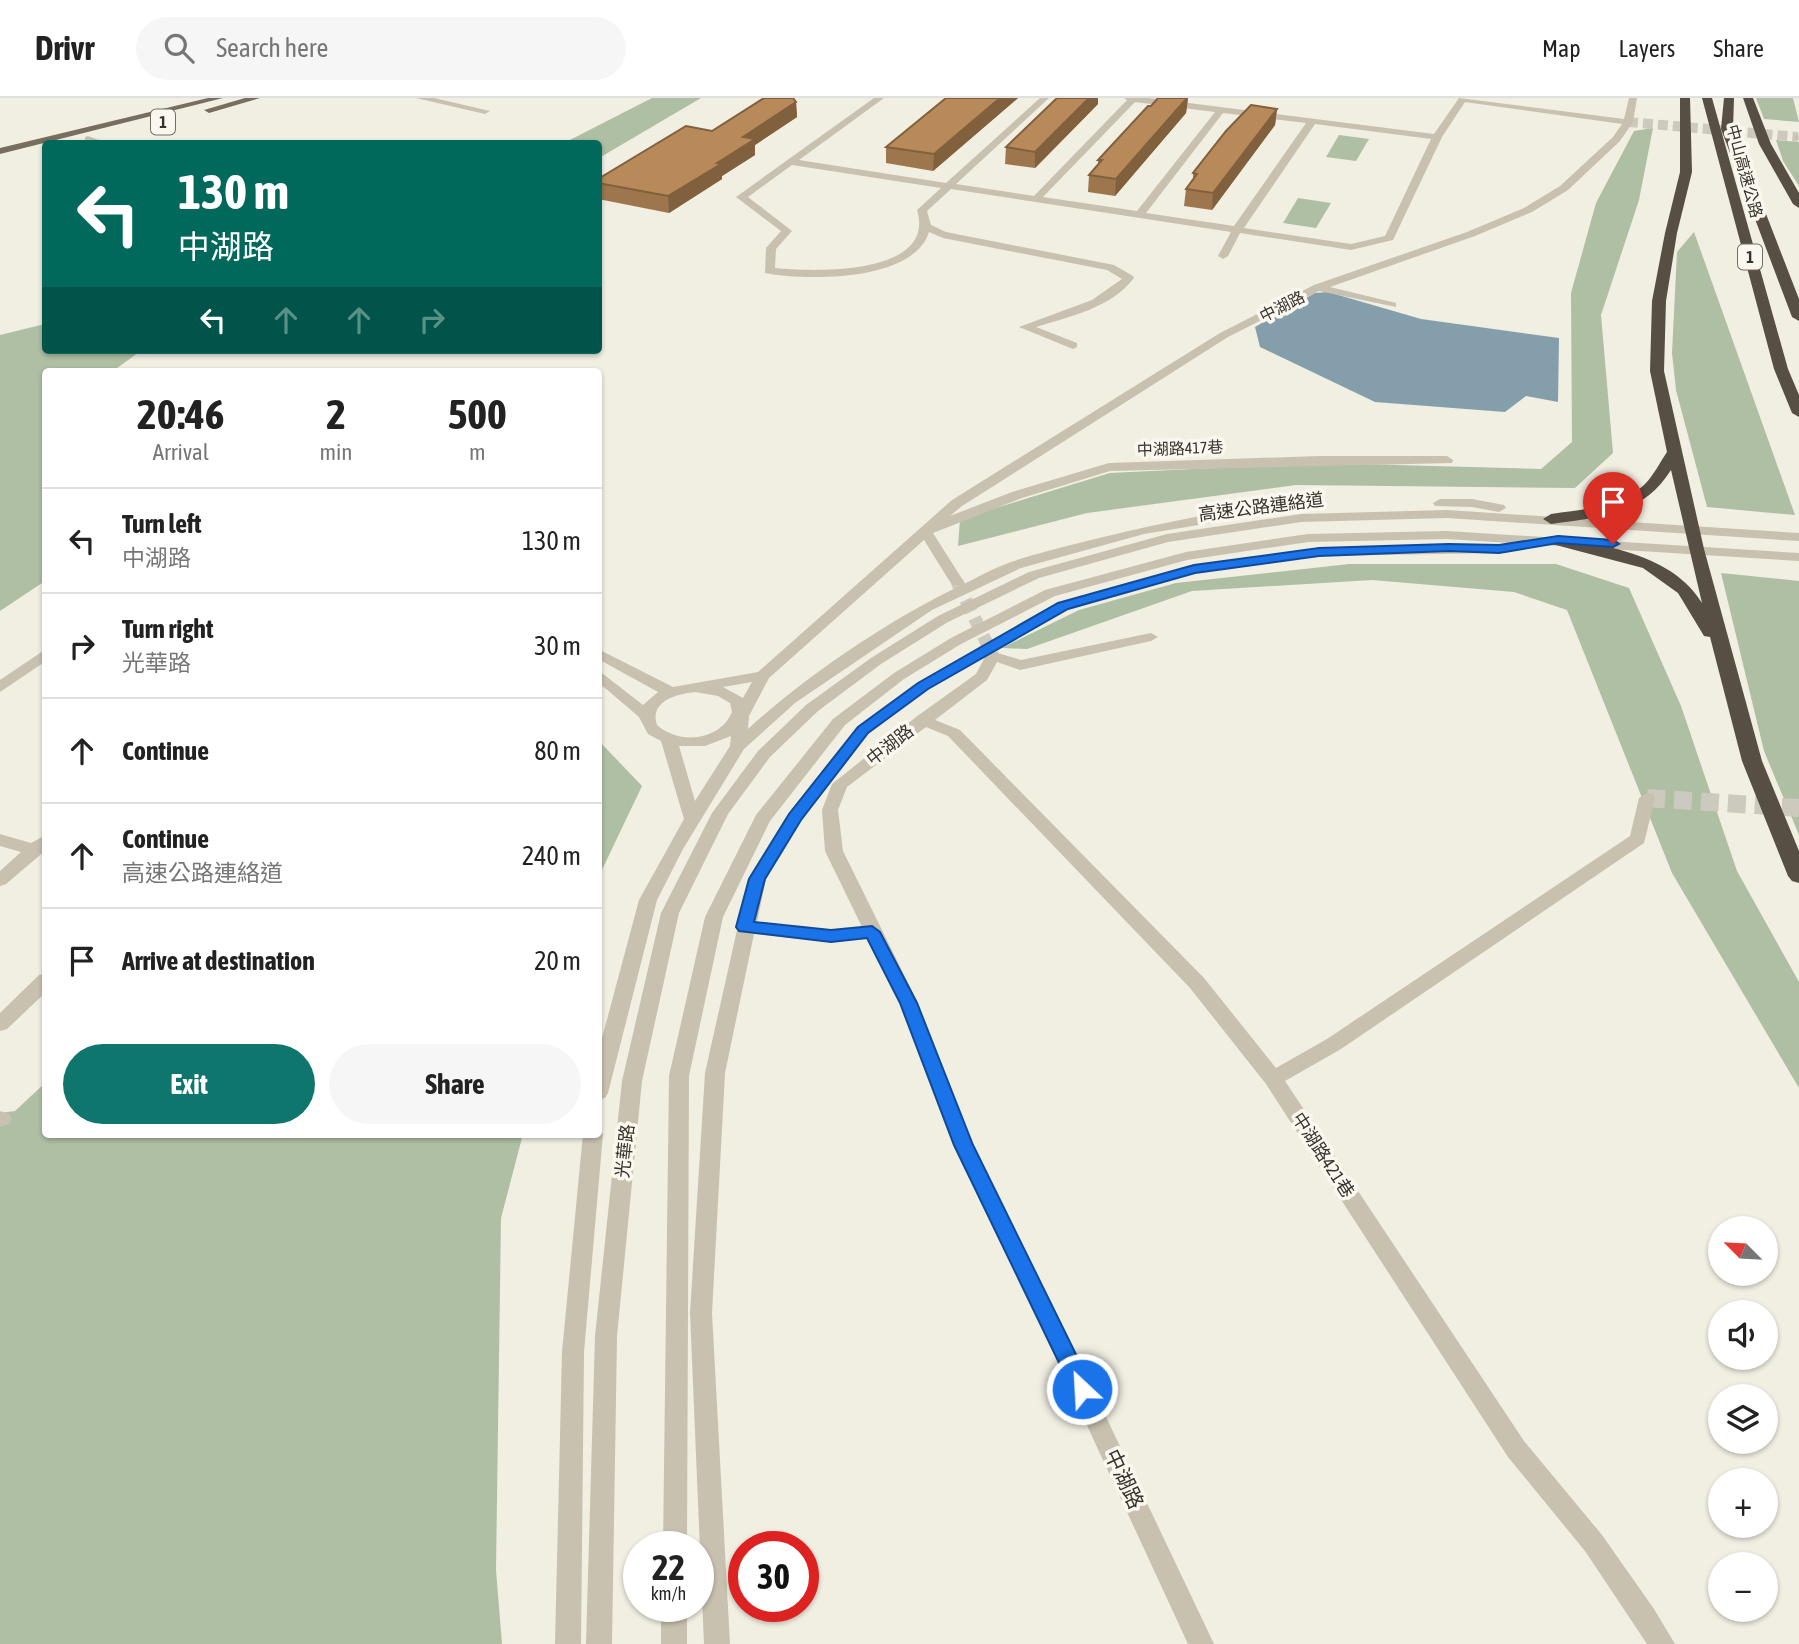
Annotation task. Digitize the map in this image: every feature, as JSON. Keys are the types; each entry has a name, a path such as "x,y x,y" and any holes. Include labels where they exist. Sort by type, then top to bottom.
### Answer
{"highway":[{"path":"1685,98 1686,172 1658,301 1657,371 1696,549 1752,761 1799,876"},
{"name":"中山高速公路","path":"1707,98 1781,369 1799,413"},
{"name":"中山高速公路","path":"1730,98 1727,129 1799,317"},
{"path":"1748,98 1765,144 1799,204"},
{"path":"1550,519 1605,509 1630,500 1649,489 1674,453"},
{"path":"1558,540 1649,564 1685,590 1722,652"}],"main road":[{"name":"1","path":"45,140 219,98"},
{"name":"1","path":"84,140 256,98"},
{"name":"1","path":"0,151 42,141"},
{"path":"0,160 42,150"}],"street":[{"path":"420,98 485,111"},
{"path":"880,98 741,197 787,231 771,248 769,271 816,275 868,270 898,258 918,244 926,227 922,210 1045,98"},
{"path":"1128,98 1437,137"},
{"path":"791,162 1351,247 1388,238 1437,137 1463,98 1628,122"},
{"name":"中湖路","path":"763,676 957,503 1224,335 1318,288 1471,234 1528,210 1564,188 1617,139 1628,122 1633,98"},
{"path":"1037,198 1133,99"},
{"path":"1141,214 1220,111"},
{"path":"1223,256 1238,228 1311,123"},
{"path":"926,227 943,234 1110,267 1129,278 1121,289 1079,309 1025,327 1073,345"},
{"path":"1318,288 1392,305"},
{"name":"中湖路417巷","path":"925,531 1017,495 1109,467 1320,460 1447,460"},
{"path":"602,1078 648,900 692,818 738,746 789,700 927,607 1016,565 1143,530 1285,507 1472,503 1550,519"},
{"name":"高速公路連絡道","path":"812,708 876,660 954,613 1034,575 1167,538 1301,518 1447,514 1799,537"},
{"path":"925,531 957,582"},
{"name":"高速公路連絡道","path":"675,1531 679,1076 714,917 762,819 839,722 899,676 956,641 1050,593 1186,556 1308,537 1447,535 1799,557"},
{"path":"717,1644 701,1313 715,1073 744,927 757,879 795,817 863,730 923,686 1063,606 1194,569 1319,552 1499,549 1558,540"},
{"name":"中湖路","path":"1151,637 1020,665 993,656 982,677 840,784 830,810 834,851 909,1003 963,1145 1053,1327 1201,1644"},
{"path":"602,655 671,692"},
{"path":"0,687 42,656"},
{"path":"763,676 737,725 715,739 699,742 669,740 656,734 649,726 647,716 650,707 658,698 671,692 763,676"},
{"path":"602,677 647,716"},
{"path":"695,687 710,688 734,698 741,706 738,746"},
{"name":"光華路","path":"599,1644 606,1336 635,1068 670,913 720,813 764,754 812,708"},
{"name":"中湖路421巷","path":"922,720 954,733 1197,983 1273,1079 1516,1449 1568,1507 1620,1577 1662,1644"},
{"path":"669,740 692,818"},
{"path":"1273,1079 1334,1044 1638,839 1647,798"},
{"path":"0,840 40,845"},
{"path":"0,880 40,845"},
{"path":"744,927 831,936 872,932"},
{"path":"0,1024 42,984"},
{"name":"光華路","path":"568,1644 573,1352 593,1138"},
{"path":"674,1622 674,1644"}],"green space":[{"path":"652,98 701,98 602,156 602,140 570,140"},
{"path":"1756,98 1793,98 1799,122 1764,119"},
{"path":"1653,128 1639,200 1601,315 1613,453 1575,488 1296,485 1087,513 958,546 960,519 1110,473 1322,463 1541,469 1572,442 1571,293 1596,203 1634,131"},
{"path":"1339,135 1369,139 1356,161 1326,157"},
{"path":"1776,140 1799,142 1799,186 1783,161"},
{"path":"1298,198 1331,203 1316,228 1283,223"},
{"path":"1694,232 1795,515 1707,507 1676,390 1672,353 1677,252"},
{"path":"42,325 42,354 136,354 117,368 42,368 42,583 0,611 0,335"},
{"path":"1349,564 1556,564 1629,588 1681,706 1737,871 1799,982 1799,1088 1672,873 1567,610 1514,592 1372,580 1192,591 1027,649 1002,648 1079,610 1176,583"},
{"path":"1721,573 1799,581 1799,835 1764,751"},
{"path":"602,744 642,786 602,870"},
{"path":"42,1086 42,1138 522,1138 501,1218 496,1570 502,1644 0,1644 0,1113 15,1111"}],"water":[{"path":"1328,292 1421,319 1559,338 1558,402 1526,396 1505,412 1375,402 1260,347 1255,327 1315,293"}],"building":[{"path":"764,98 793,98 796,102 743,137 755,139 717,163 721,164 668,196 602,184 602,177 686,126 712,131"},
{"path":"946,98 1000,98 934,154 886,147"},
{"path":"1057,98 1089,98 1035,152 1006,147"},
{"path":"1158,98 1187,98 1116,179 1089,175 1102,160 1098,160"},
{"path":"1251,105 1277,109 1213,193 1186,189 1197,174 1193,173 1226,131"}],"tunnel":[{"path":"1628,122 1798,137"},
{"path":"957,582 993,656"},
{"path":"1647,798 1799,808"}],"route":[{"path":"1082,1389 963,1145 909,1003 872,932 831,936 744,927 757,879 795,817 863,730 923,686 1063,606 1194,569 1319,552 1499,549 1558,540 1613,544"}]}
